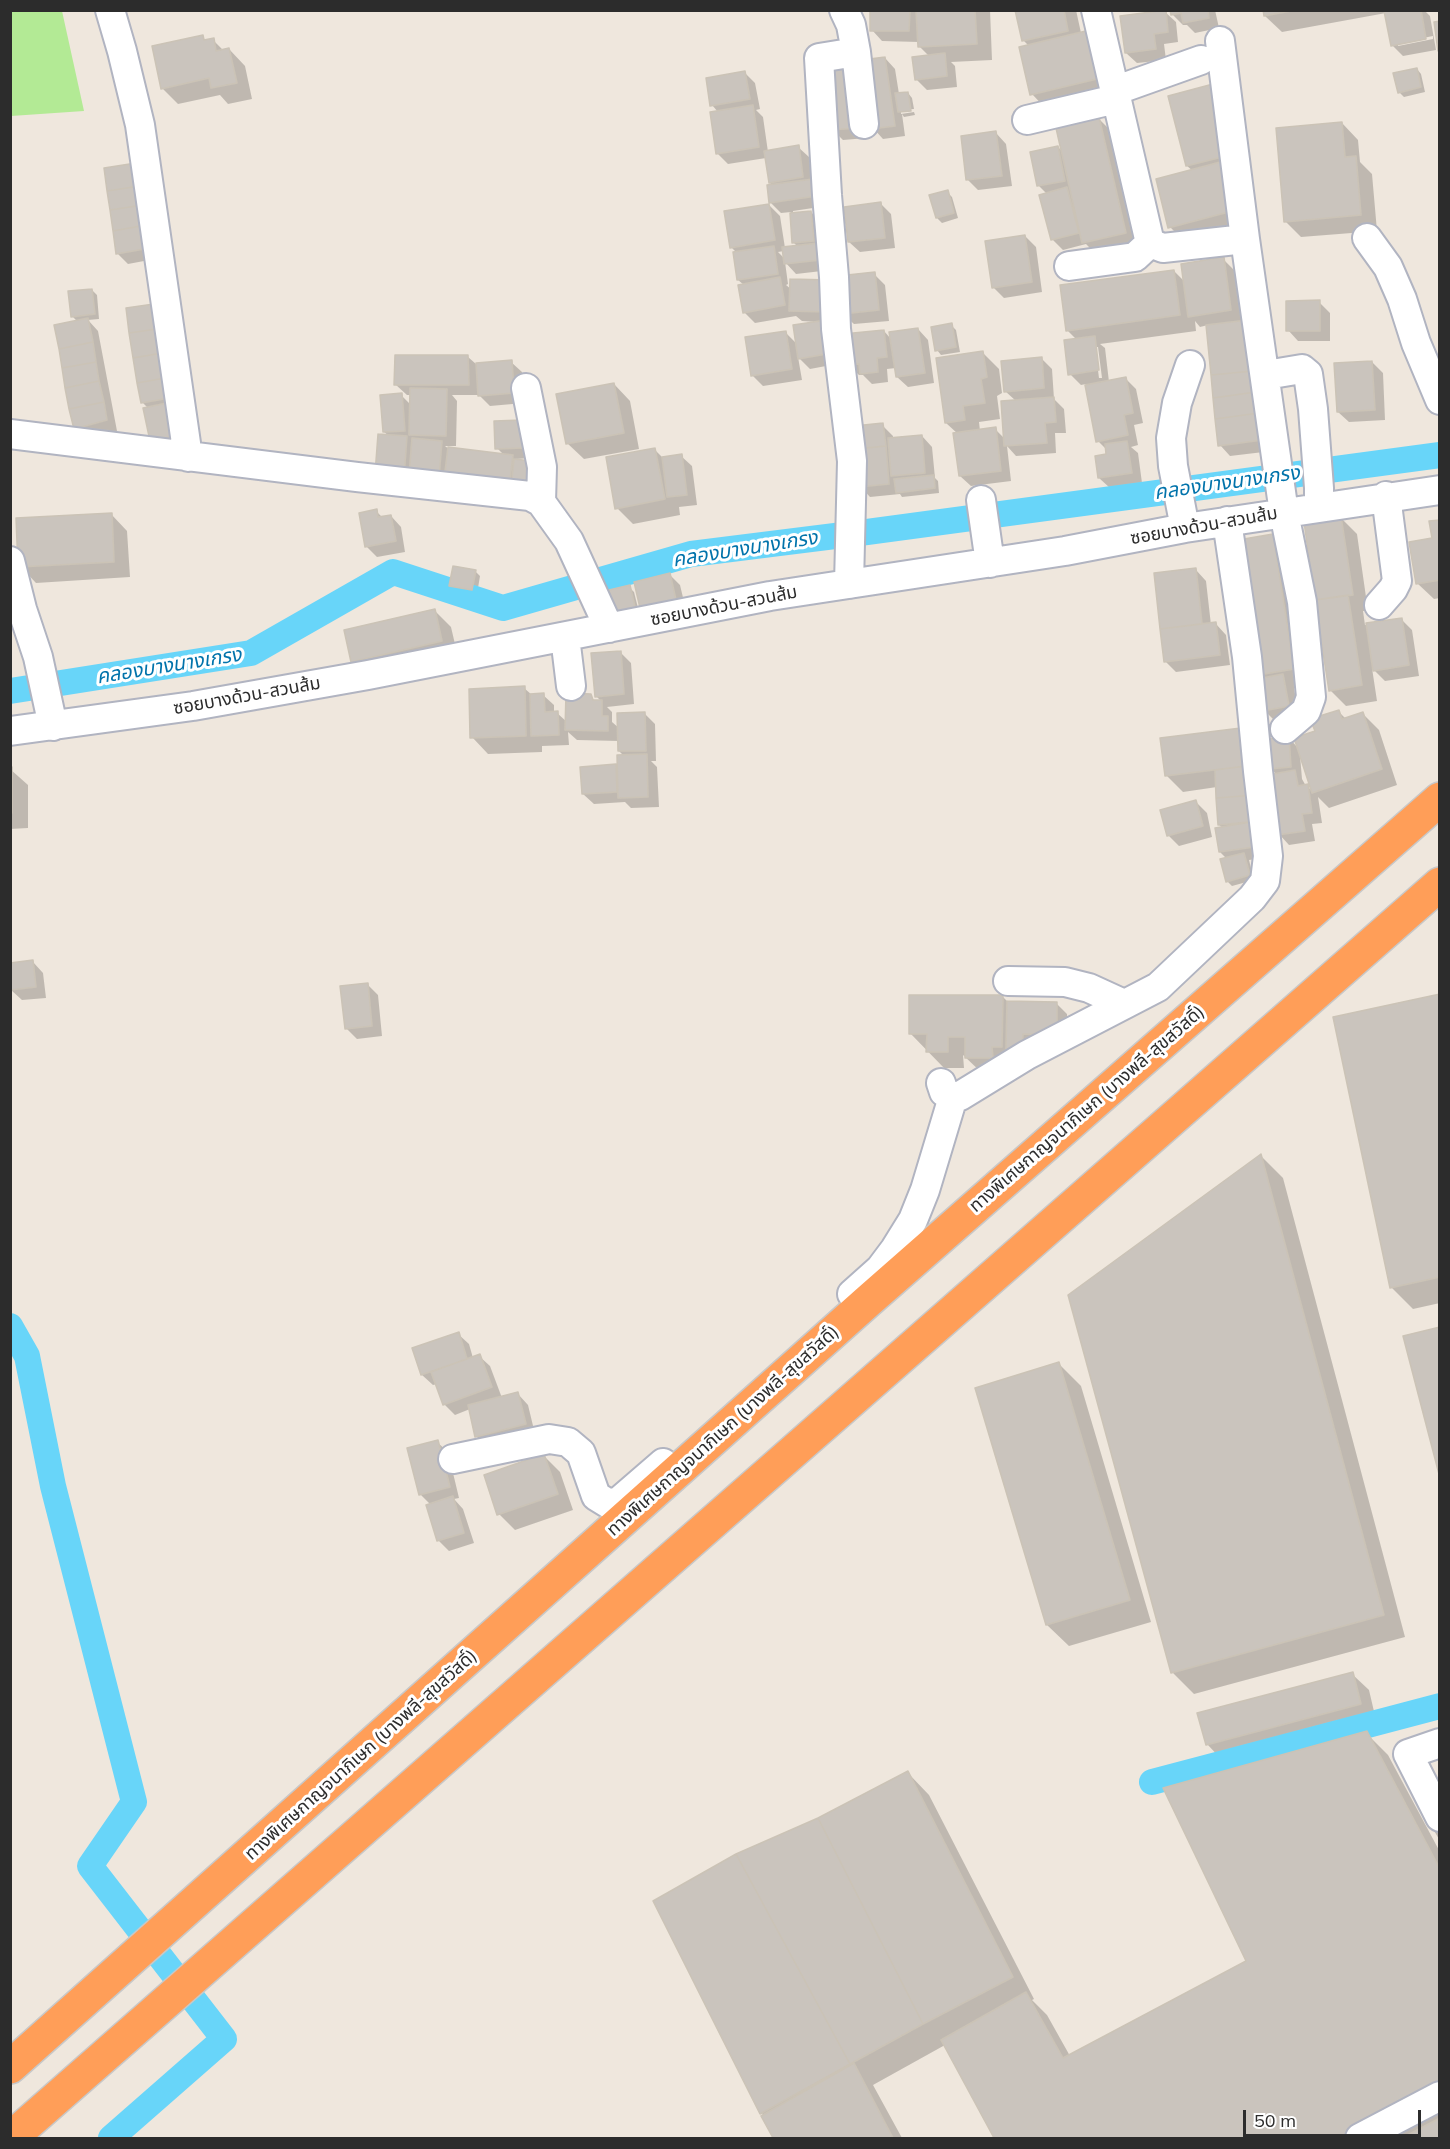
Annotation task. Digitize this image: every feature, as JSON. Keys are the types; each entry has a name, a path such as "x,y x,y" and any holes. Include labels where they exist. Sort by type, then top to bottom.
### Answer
{"highway":[{"name":"ทางพิเศษกาญจนาภิเษก (บางพลี-สุขสวัสดิ์)","path":"10,2067 868,1301 1440,799"},
{"path":"11,2139 1440,884"}],"street":[{"path":"110,10 140,125 188,457"},
{"path":"844,10 851,25 856,52 864,124"},
{"path":"1096,10 1150,243"},
{"path":"1027,120 1115,95 1210,51 1245,239 1284,513 1302,602 1311,697 1306,711 1285,729"},
{"path":"849,584 852,461 836,329 819,58 856,52"},
{"path":"1367,238 1388,267 1440,400"},
{"path":"1150,243 1163,248 1245,239"},
{"path":"1069,266 1135,257 1150,243"},
{"path":"1181,508 1173,466 1171,438 1177,404 1190,365"},
{"path":"1266,375 1298,369 1306,371 1313,409 1318,485"},
{"path":"526,388 542,467 541,502"},
{"path":"10,435 530,496 541,502 569,541 607,623"},
{"name":"ซอยบางด้วน-สวนส้ม","path":"10,731 51,716 193,706 565,637 607,623 849,584 989,553 1065,551 1181,508 1227,521 1284,513 1318,485 1386,496 1440,490"},
{"path":"1379,605 1393,589 1397,580 1386,496"},
{"path":"982,504 989,553"},
{"path":"453,1459 549,1439 568,1442 581,1453 596,1496 609,1504 619,1501 880,1269 896,1249 913,1220 945,1128 947,1090 969,1092 1026,1055 1158,987 1252,898 1265,882 1268,856 1247,657 1227,521"},
{"path":"10,561 22,609 38,657 51,716"},
{"path":"565,637 571,686"},
{"path":"1008,981 1065,982 1089,988 1124,1004"},
{"path":"1440,1743 1408,1754 1440,1817"},
{"path":"1360,2139 1440,2096"}],"green space":[{"path":"11,10 62,11 84,111 11,116"}],"building":[{"path":"870,10 910,10 909,31 870,31"},
{"path":"916,10 975,10 977,44 918,47"},
{"path":"1015,10 1064,10 1068,31 1022,41"},
{"path":"1166,10 1168,32 1154,34 1156,49 1125,53 1120,16"},
{"path":"1170,10 1208,10 1209,18 1183,23 1181,13 1171,15"},
{"path":"1263,10 1296,10 1264,16"},
{"path":"1421,10 1426,39 1391,46 1384,11"},
{"path":"1440,21 1440,50 1438,51 1434,22"},
{"path":"1090,30 1101,78 1030,95 1019,47"},
{"path":"203,35 204,40 214,38 216,51 229,48 237,83 211,88 209,78 161,89 152,46"},
{"path":"945,53 947,76 915,80 912,57"},
{"path":"885,57 895,126 871,129 862,60"},
{"path":"853,62 857,128 831,130 827,64"},
{"path":"1417,68 1421,87 1398,93 1393,73"},
{"path":"745,71 750,99 710,106 706,78"},
{"path":"1213,84 1230,155 1186,166 1168,96"},
{"path":"908,92 911,111 898,112 895,93"},
{"path":"753,105 759,147 716,154 710,112"},
{"path":"1099,117 1126,233 1082,243 1056,128"},
{"path":"1342,122 1345,157 1356,156 1361,215 1284,222 1276,128"},
{"path":"996,131 1002,176 966,180 961,136"},
{"path":"799,145 803,177 769,183 764,151"},
{"path":"1058,146 1065,181 1037,186 1030,152"},
{"path":"1228,160 1240,209 1168,228 1156,179"},
{"path":"136,163 140,186 107,191 104,168"},
{"path":"821,178 823,195 769,203 767,185"},
{"path":"140,186 143,205 110,210 107,191"},
{"path":"1067,187 1079,233 1051,240 1039,195"},
{"path":"948,190 954,213 936,218 929,195"},
{"path":"881,202 885,238 848,242 844,207"},
{"path":"769,204 775,240 730,248 724,211"},
{"path":"143,205 146,225 113,231 110,210"},
{"path":"811,211 814,241 792,243 790,213"},
{"path":"146,225 150,248 116,254 113,231"},
{"path":"1025,235 1032,282 992,288 985,241"},
{"path":"828,242 829,259 784,264 782,247"},
{"path":"774,246 778,274 737,280 733,252"},
{"path":"1224,257 1231,310 1188,317 1181,264"},
{"path":"1174,270 1180,315 1066,331 1060,285"},
{"path":"875,272 879,310 842,314 838,276"},
{"path":"780,277 785,305 743,313 738,285"},
{"path":"790,279 830,280 829,312 789,311"},
{"path":"92,289 95,314 71,317 68,291"},
{"path":"1320,300 1320,331 1286,331 1286,301"},
{"path":"161,303 164,328 129,333 126,308"},
{"path":"88,318 93,342 59,349 54,325"},
{"path":"827,320 832,353 798,359 793,325"},
{"path":"1248,320 1253,371 1211,375 1206,325"},
{"path":"952,323 956,347 935,351 931,327"},
{"path":"164,328 168,352 133,358 129,333"},
{"path":"918,328 925,373 896,377 889,332"},
{"path":"884,330 887,357 877,358 878,372 860,374 859,364 847,365 843,334"},
{"path":"786,331 792,369 751,376 745,337"},
{"path":"1095,336 1099,370 1068,375 1064,340"},
{"path":"93,342 96,362 62,368 59,349"},
{"path":"983,351 987,377 981,379 985,403 963,406 965,420 945,423 936,358"},
{"path":"168,352 171,377 137,383 133,358"},
{"path":"395,355 468,355 469,385 394,385"},
{"path":"1042,357 1044,388 1004,392 1001,361"},
{"path":"512,360 514,393 478,396 476,363"},
{"path":"1372,361 1375,410 1337,412 1334,363"},
{"path":"96,362 99,381 65,388 62,368"},
{"path":"1253,371 1256,392 1213,398 1211,375"},
{"path":"171,377 175,397 141,403 137,383"},
{"path":"1126,377 1133,413 1124,415 1128,435 1096,442 1085,385"},
{"path":"99,381 104,402 69,409 65,388"},
{"path":"614,383 624,433 566,444 556,394"},
{"path":"410,388 447,389 446,436 409,435"},
{"path":"1256,392 1259,413 1215,419 1213,398"},
{"path":"402,393 405,431 383,432 380,395"},
{"path":"1054,397 1056,422 1045,423 1047,443 1004,446 1001,401"},
{"path":"104,402 107,420 74,429 69,409"},
{"path":"172,402 179,435 150,441 143,408"},
{"path":"1259,413 1262,440 1218,446 1215,419"},
{"path":"522,420 523,448 495,449 494,421"},
{"path":"883,423 886,446 855,449 854,426"},
{"path":"996,427 1001,471 959,476 953,433"},
{"path":"378,434 407,436 404,477 375,474"},
{"path":"922,435 925,473 891,476 888,438"},
{"path":"412,438 442,441 439,477 409,475"},
{"path":"1127,441 1132,473 1098,478 1095,456 1106,454 1105,444"},
{"path":"886,446 889,484 858,487 855,449"},
{"path":"448,447 513,455 509,488 444,480"},
{"path":"655,448 665,499 615,509 606,457"},
{"path":"682,454 687,495 667,497 662,457"},
{"path":"514,459 540,462 537,492 511,490"},
{"path":"934,475 935,488 896,493 894,479"},
{"path":"377,509 378,517 391,515 396,541 365,547 359,513"},
{"path":"112,513 114,562 18,567 16,518"},
{"path":"1341,516 1353,595 1315,600 1304,522"},
{"path":"1440,520 1440,580 1416,584 1409,542 1432,538 1429,521"},
{"path":"1273,534 1294,669 1258,675 1238,540"},
{"path":"453,566 476,570 472,590 449,586"},
{"path":"1196,568 1202,624 1160,629 1154,573"},
{"path":"670,573 676,600 640,608 634,582"},
{"path":"630,585 635,607 615,613 609,590"},
{"path":"1348,595 1362,685 1329,691 1315,600"},
{"path":"435,609 442,641 351,662 344,630"},
{"path":"1402,618 1409,665 1373,671 1366,623"},
{"path":"1216,622 1220,655 1164,662 1160,629"},
{"path":"621,651 624,694 595,697 591,653"},
{"path":"1283,674 1289,706 1263,711 1257,679"},
{"path":"525,686 526,736 470,738 469,689"},
{"path":"544,693 545,712 558,711 559,735 531,736 530,694"},
{"path":"566,693 591,694 593,700 602,700 602,716 608,716 608,731 565,730"},
{"path":"1339,710 1342,719 1363,712 1382,769 1312,793 1294,738 1315,731 1310,719"},
{"path":"645,712 646,751 618,751 617,713"},
{"path":"1249,727 1254,765 1165,776 1160,738"},
{"path":"1289,737 1291,767 1269,769 1267,739"},
{"path":"647,754 648,797 618,798 617,755"},
{"path":"616,764 617,792 582,794 580,767"},
{"path":"1254,765 1256,795 1216,798 1215,770"},
{"path":"10,767 12,767 12,813 10,813"},
{"path":"1295,770 1298,786 1308,784 1312,813 1302,814 1305,831 1277,835 1268,775"},
{"path":"1256,795 1259,821 1218,825 1216,798"},
{"path":"1196,800 1203,826 1167,836 1160,810"},
{"path":"1251,822 1254,847 1219,852 1215,828"},
{"path":"1244,853 1250,875 1226,882 1220,859"},
{"path":"33,960 36,987 10,990 10,963"},
{"path":"368,983 372,1026 345,1029 340,986"},
{"path":"1440,994 1440,1277 1390,1288 1333,1017"},
{"path":"909,995 1003,995 1002,1047 992,1047 993,1058 965,1058 965,1037 948,1037 948,1052 926,1052 927,1034 909,1034"},
{"path":"1007,1001 1057,1002 1057,1035 1023,1034 1022,1050 1006,1049"},
{"path":"1261,1154 1384,1615 1171,1673 1068,1295"},
{"path":"1440,1327 1440,1478 1403,1336"},
{"path":"459,1332 467,1359 421,1375 412,1348"},
{"path":"480,1354 492,1387 443,1405 431,1372"},
{"path":"1059,1362 1130,1600 1046,1625 975,1388"},
{"path":"518,1392 526,1424 475,1437 468,1405"},
{"path":"438,1440 450,1487 419,1495 407,1448"},
{"path":"544,1454 558,1494 497,1515 484,1475"},
{"path":"453,1496 464,1533 437,1541 426,1505"},
{"path":"1353,1672 1361,1704 1206,1745 1197,1713"},
{"path":"1367,1731 1440,1869 1440,2083 1339,2138 994,2138 941,2040 1026,1992 1063,2058 1246,1961 1163,1788"},
{"path":"908,1771 1013,1977 923,2024 818,1818"},
{"path":"818,1818 923,2024 850,2064 736,1854"},
{"path":"736,1854 850,2064 760,2114 653,1901"},
{"path":"854,2063 893,2138 773,2138 761,2116"},
{"path":"1440,2118 1440,2138 1402,2138"}],"waterway":[{"name":"คลองบางนางเกรง","path":"10,691 251,653 393,572 503,608 691,554 1440,455"},
{"path":"10,1326 27,1356 53,1486 134,1802 90,1866 224,2039 111,2138"},
{"path":"1152,1782 1440,1706"}]}
